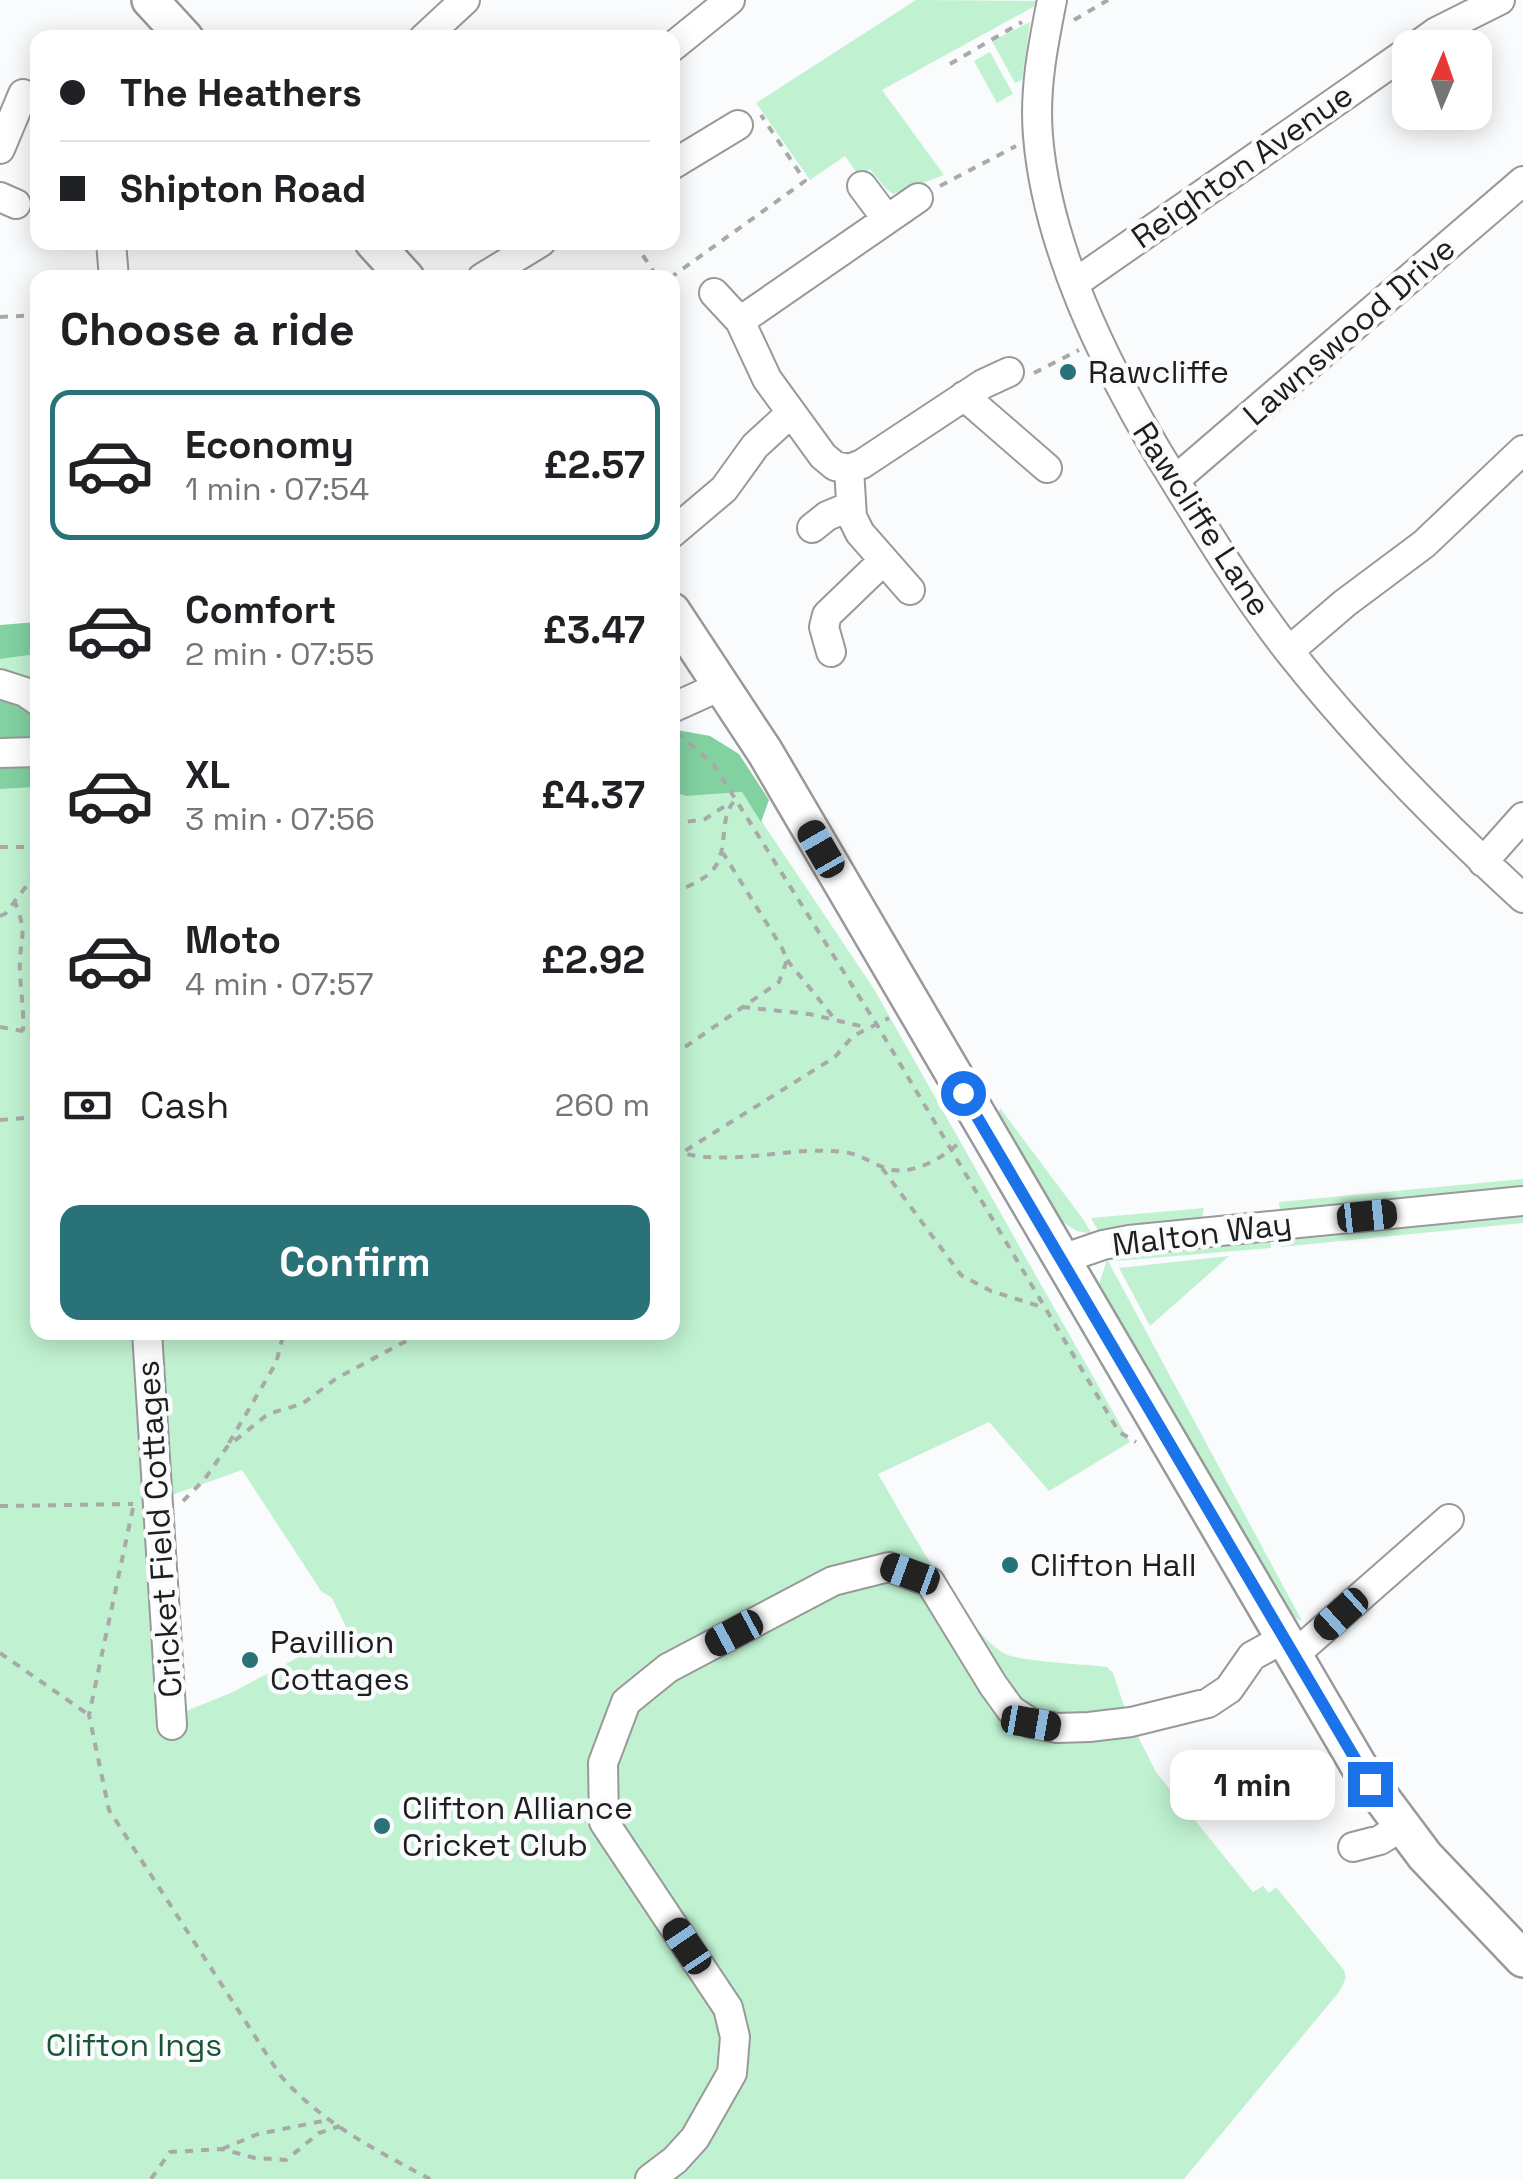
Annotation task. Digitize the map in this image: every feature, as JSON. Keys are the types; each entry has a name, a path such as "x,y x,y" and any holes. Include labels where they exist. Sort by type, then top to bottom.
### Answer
{"main road":[{"path":"150,0 177,30"},
{"path":"381,250 399,270"},
{"path":"680,623 723,685 1370,1784 1402,1826 1523,1959"}],"street":[{"path":"433,30 465,0"},
{"path":"680,41 730,0"},
{"name":"Reighton Avenue","path":"1440,30 1500,0"},
{"name":"Rawcliffe Lane","path":"1052,2 1039,75 1038,135 1049,200 1098,342 1220,554 1288,650 1376,754 1523,898"},
{"name":"Reighton Avenue","path":"1075,284 1392,63"},
{"path":"0,149 24,94"},
{"path":"680,159 738,126"},
{"name":"Lawnswood Drive","path":"1175,480 1523,181"},
{"path":"862,186 886,218"},
{"path":"740,321 918,198"},
{"path":"495,270 528,250"},
{"path":"714,292 740,321 767,380 823,456 835,466 849,469 862,464 964,396 1009,372"},
{"path":"964,396 1030,462"},
{"path":"680,526 724,489 754,446 791,413"},
{"path":"1288,650 1424,544 1523,450"},
{"path":"849,469 852,517 860,532 910,590"},
{"path":"812,528 827,516 851,506"},
{"path":"831,652 824,627 828,615 883,560"},
{"path":"0,684 30,695"},
{"path":"680,716 723,685"},
{"path":"0,753 30,752"},
{"path":"1484,862 1523,817"},
{"name":"Malton Way","path":"1062,1259 1103,1244 1129,1240 1523,1200"},
{"name":"Cricket Field Cottages","path":"147,1340 145,1507 172,1725"},
{"path":"650,2179 676,2160 696,2138 732,2073 735,2038 728,2008 604,1822 603,1763 626,1702 668,1668 833,1580 889,1567 930,1582 993,1686 1011,1710 1031,1723 1057,1728 1130,1722 1201,1704 1229,1689 1252,1656 1288,1648 1449,1519"},
{"path":"1353,1847 1380,1840 1402,1826"}],"path":[{"path":"1044,38 1108,0"},
{"path":"950,64 1052,2"},
{"path":"680,271 805,181 759,112 738,126"},
{"path":"918,198 1038,135"},
{"path":"0,317 30,315"},
{"path":"1009,372 1033,373 1098,342"},
{"path":"680,726 714,765 878,1025 1119,1432 1127,1440 1174,1453"},
{"path":"680,823 705,819 735,800"},
{"path":"680,890 709,874 723,853 726,810 735,800"},
{"path":"0,847 30,847"},
{"path":"723,853 787,960 834,1018"},
{"path":"0,916 30,881"},
{"path":"14,900 25,927 20,971 23,1031"},
{"path":"680,1050 779,982 787,960"},
{"path":"680,1156 835,1057 853,1036 912,1005"},
{"path":"742,1007 834,1018 866,1028"},
{"path":"0,1027 30,1035"},
{"path":"0,1120 30,1118"},
{"path":"680,1153 716,1158 850,1154 882,1168 906,1170 937,1160 980,1122"},
{"path":"882,1168 960,1275 991,1291 1045,1308"},
{"path":"0,1506 145,1507 184,1501 227,1447 276,1363 282,1340"},
{"path":"227,1447 268,1414 302,1404 337,1378 409,1340"},
{"path":"145,1507 89,1716 109,1810 280,2075 300,2099 430,2179"},
{"path":"0,1652 89,1716"},
{"path":"222,2149 258,2134 330,2120"},
{"path":"151,2179 170,2152 222,2149 254,2158 286,2160 319,2133 340,2126"}],"green space":[{"path":"916,0 1036,1 1035,6 882,90 944,175 893,194 870,169 859,176 845,156 810,180 756,103"},
{"path":"1030,22 1022,80 1015,83 992,41"},
{"path":"990,52 1013,94 997,103 974,61"},
{"path":"30,623 30,655 0,659 0,625"},
{"path":"30,655 30,683 4,674 0,659"},
{"path":"0,700 30,712 30,740 0,743"},
{"path":"680,730 710,736 739,754 769,800 761,822 742,792 680,794"},
{"path":"30,766 30,787 0,789 0,768"},
{"name":"Clifton Ings","path":"30,787 30,1340 680,1340 680,794 742,792 874,989 1130,1442 1049,1491 989,1422 878,1474 937,1574 974,1626 992,1644 1008,1655 1107,1667 1113,1673 1127,1715 1156,1772 1253,1892 1263,1886 1269,1893 1276,1887 1344,1970 1346,1978 1339,1992 1184,2179 0,2179 0,789","holes":["242,1470 321,1591 332,1598 348,1631 231,1693 181,1713 147,1504"]},
{"path":"1000,1108 1092,1234 1077,1231 1059,1220 998,1116"},
{"path":"1523,1179 1523,1192 1280,1215 1279,1202"},
{"path":"1204,1208 1201,1224 1100,1234 1091,1218"},
{"path":"1523,1208 1523,1223 1281,1247 1279,1233"},
{"path":"1270,1234 1271,1248 1116,1261 1111,1252"},
{"path":"1229,1256 1150,1326 1119,1268"},
{"path":"1107,1259 1302,1621 1290,1615 1099,1285"}],"place":[{"name":"Rawcliffe","path":"1068,372"},
{"name":"Clifton Hall","path":"1010,1565"},
{"name":"Pavillion Cottages","path":"250,1660"},
{"name":"Clifton Alliance Cricket Club","path":"382,1826"}],"route":[{"path":"963,1093 1370,1784"}]}
